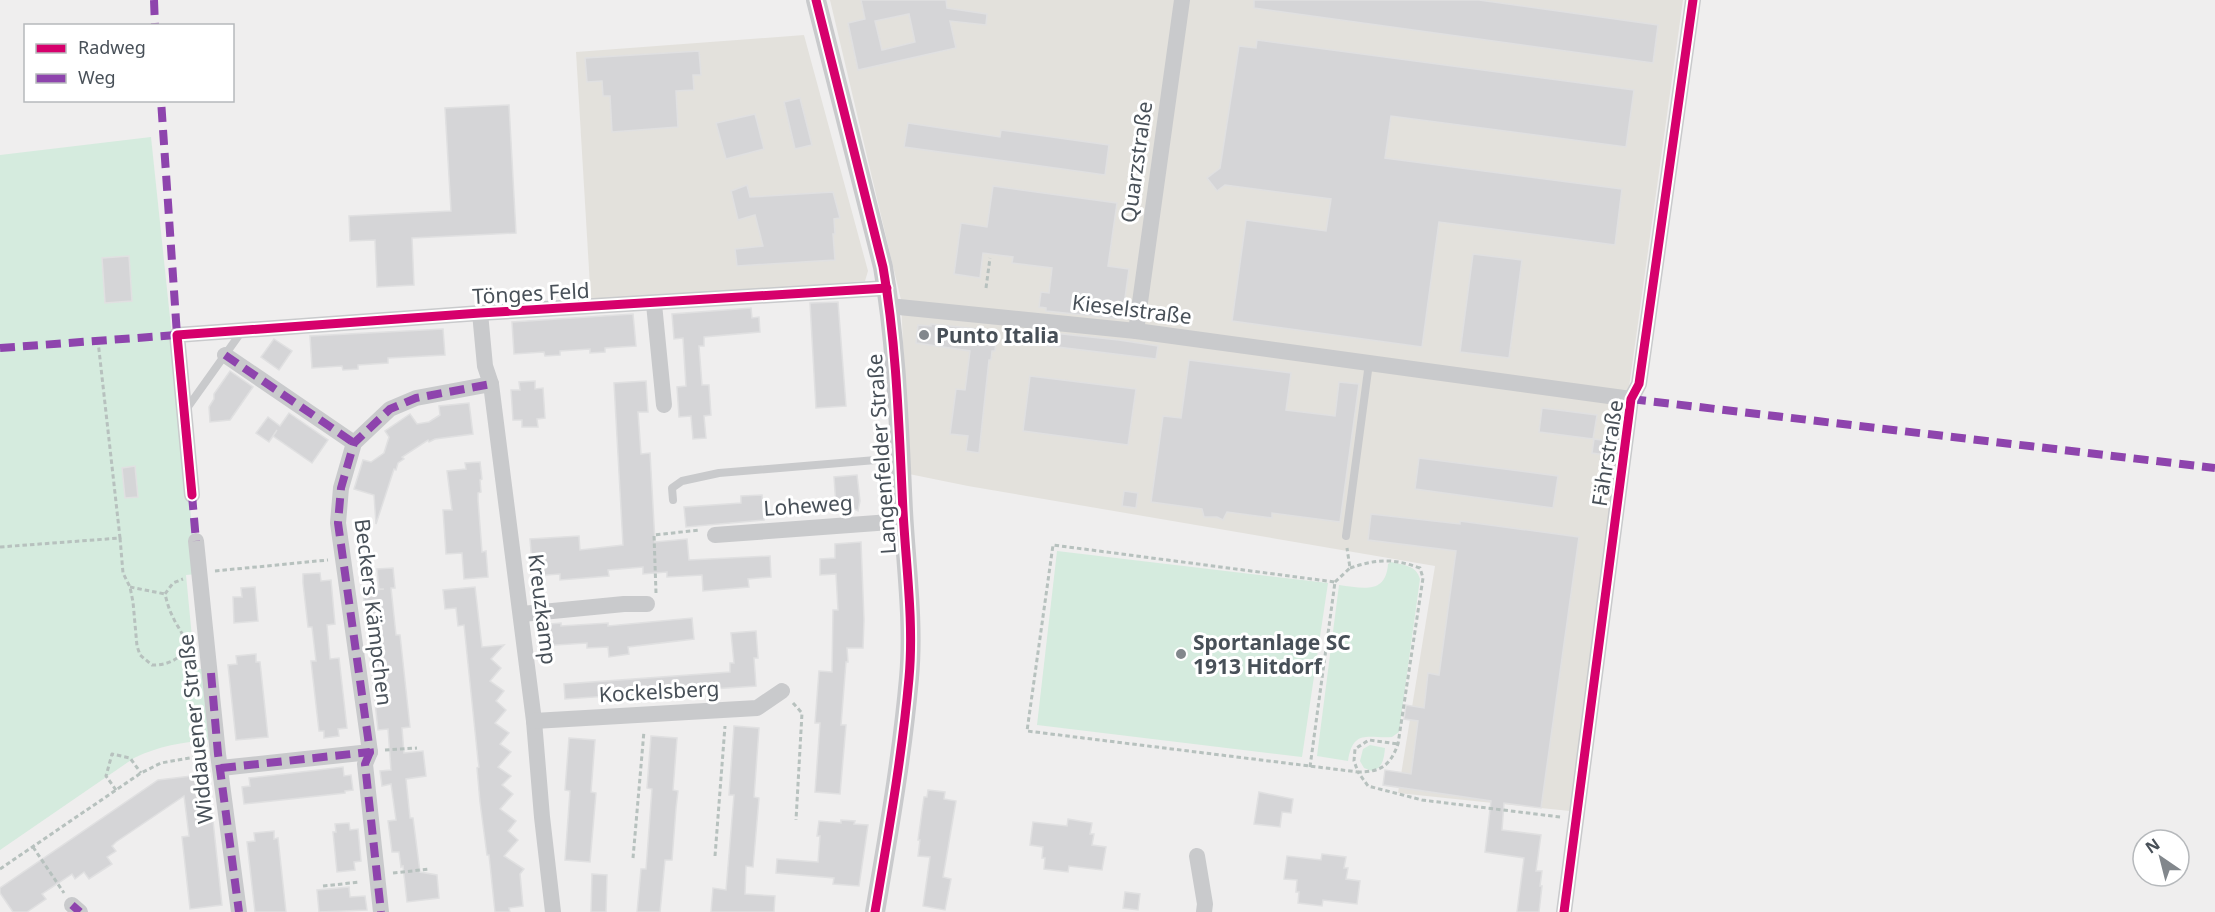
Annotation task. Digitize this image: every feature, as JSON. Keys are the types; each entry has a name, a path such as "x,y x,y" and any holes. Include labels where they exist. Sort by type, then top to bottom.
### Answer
{"street":[{"name":"Langenfelder Straße","path":"816,0 860,170 888,297 900,458 910,614 909,676 895,789 875,912"},
{"name":"Quarzstraße","path":"1136,331 1182,0"},
{"name":"Fährstraße","path":"1564,912 1631,399 1639,384 1693,0"},
{"name":"Tönges Feld","path":"185,411 177,335 480,313 654,304 888,297"},
{"name":"Kieselstraße","path":"888,297 1631,399"},
{"path":"654,304 664,405"},
{"name":"Kreuzkamp","path":"480,313 485,366 491,384 522,614 553,912"},
{"path":"225,355 354,443"},
{"name":"Beckers Kämpchen","path":"381,912 365,764 370,752 338,523 339,501 347,460 354,443 390,409 416,398 491,384"},
{"path":"185,411 192,495"},
{"name":"Loheweg","path":"715,534 904,521"},
{"name":"Widdauener Straße","path":"196,541 219,761 239,912"},
{"path":"522,614 624,604 647,604"},
{"name":"Kockelsberg","path":"534,721 757,708 782,691"},
{"path":"219,761 370,752"},
{"path":"1197,856 1205,904 1204,912"}],"lane":[{"path":"185,411 242,331"},
{"path":"1346,536 1370,363"},
{"path":"673,500 672,488 682,481 719,473 900,458"}],"path":[{"path":"986,288 990,258"},
{"path":"98,341 123,573 130,587 137,646 140,655 152,664 168,664 175,660 185,647 165,594"},
{"path":"647,604 658,591 654,535 706,530 715,534"},
{"path":"1346,536 1350,568"},
{"path":"0,547 120,538"},
{"path":"1310,767 1335,582 1350,568 1374,560 1403,562 1420,568 1423,578 1398,744 1393,759 1376,772 1310,767 1027,731 1053,545 1335,582"},
{"path":"165,594 173,583 201,575 342,558"},
{"path":"130,587 165,594"},
{"path":"782,691 802,713 796,820"},
{"path":"715,856 726,710"},
{"path":"633,858 646,714"},
{"path":"1398,744 1369,740 1355,749 1354,760 1358,772 1368,786 1422,800 1576,819"},
{"path":"370,752 417,748"},
{"path":"116,790 106,776 112,754 130,758 141,773"},
{"path":"0,869 141,773 161,763 181,758 219,761"},
{"path":"33,848 76,909"},
{"path":"324,886 430,869"}],"shaded area":[{"path":"830,0 1683,0 1570,811 1398,793 1435,566 909,474 901,300"},
{"path":"804,35 868,271 865,281 591,303 576,52"}],"green space":[{"path":"151,137 197,574 186,575 195,669 202,669 210,740 171,745 134,758 0,850 0,155"},
{"name":"Sportanlage SC 1913 Hitdorf","path":"1057,551 1328,583 1302,757 1037,725"},
{"path":"1391,562 1412,568 1420,579 1399,732 1392,737 1358,739 1350,751 1348,761 1317,756 1339,585 1364,588 1378,585 1383,581 1388,564"},
{"path":"1370,745 1385,748 1381,765 1372,771 1364,768 1360,761 1363,749"}],"building":[{"path":"861,0 946,0 947,8 987,14 986,25 950,21 956,48 858,70 848,23 865,19","holes":["909,14 915,42 882,50 875,21"]},
{"path":"1254,0 1479,0 1658,25 1653,63 1254,8"},
{"path":"1257,40 1634,90 1626,147 1391,116 1385,158 1622,189 1615,245 1439,222 1422,347 1232,321 1246,220 1326,231 1331,199 1225,185 1217,191 1207,178 1220,168 1239,46 1256,48"},
{"path":"699,51 701,75 693,75 694,90 676,91 678,127 612,132 610,96 603,96 602,81 587,82 585,58"},
{"path":"800,98 812,145 795,149 784,102"},
{"path":"509,105 516,233 412,238 414,285 377,287 375,240 350,241 349,216 451,211 445,108"},
{"path":"755,114 764,149 726,159 716,123"},
{"path":"908,123 1000,137 1001,130 1109,145 1105,175 904,147"},
{"path":"747,185 750,197 833,192 840,218 834,219 835,260 737,266 735,249 763,246 755,215 738,220 731,191"},
{"path":"993,186 1117,203 1108,266 1129,269 1122,319 1046,311 1046,308 1039,307 1041,292 1049,293 1052,268 1012,263 1013,257 983,253 980,278 954,274 961,223 987,227"},
{"path":"1473,254 1522,260 1509,358 1460,352"},
{"path":"129,256 132,301 105,303 102,258"},
{"path":"838,302 846,406 816,408 810,303"},
{"path":"751,308 752,318 759,317 760,332 704,337 704,346 699,346 702,385 709,385 711,415 704,416 706,438 693,439 691,416 679,417 677,387 686,386 683,338 674,339 672,314"},
{"path":"633,314 636,346 605,348 605,352 590,353 590,349 560,351 560,355 545,356 544,352 514,354 512,322"},
{"path":"931,324 997,331 995,351 992,351 991,360 989,360 979,453 966,451 968,436 950,434 956,389 965,390 970,351 916,343 918,325 931,326"},
{"path":"443,329 445,355 388,358 388,363 358,365 358,369 343,370 342,366 312,368 310,336"},
{"path":"1043,332 1158,346 1156,359 1041,345"},
{"path":"274,339 292,351 279,370 261,357"},
{"path":"1189,360 1291,373 1286,410 1335,416 1339,382 1359,384 1340,522 1272,513 1272,518 1227,512 1223,520 1217,517 1204,517 1202,509 1151,502 1163,416 1181,418"},
{"path":"230,371 253,387 230,420 210,422 209,407 214,394"},
{"path":"1030,376 1136,389 1128,445 1023,431"},
{"path":"535,381 535,389 543,388 545,418 537,419 538,427 522,427 522,420 513,420 511,390 520,390 519,382"},
{"path":"646,381 648,412 638,412 641,454 650,453 655,542 687,539 689,560 770,556 771,577 748,579 749,587 703,591 702,575 667,577 667,572 643,574 643,567 608,570 609,576 560,580 560,574 533,576 530,539 579,536 580,550 623,545 614,383"},
{"path":"469,403 473,434 435,439 429,442 428,440 402,457 404,459 398,463 396,470 394,469 376,524 374,495 354,489 363,460 371,462 384,453 389,437 385,431 410,414 417,424 429,422 440,415 439,406"},
{"path":"1542,408 1597,415 1593,439 1539,432"},
{"path":"289,413 328,440 312,463 273,436 269,442 256,433 268,417 280,426"},
{"path":"1594,439 1608,441 1606,455 1592,453"},
{"path":"1419,458 1558,476 1553,508 1415,489"},
{"path":"480,462 482,479 478,500 482,552 486,551 488,577 464,579 462,553 446,554 443,510 452,510 447,471 466,469 465,463"},
{"path":"135,466 138,497 125,498 122,468"},
{"path":"857,475 860,501 858,511 846,505 836,506 834,477"},
{"path":"1124,491 1138,493 1136,508 1122,506"},
{"path":"762,495 764,520 686,527 684,507 741,503 741,496"},
{"path":"1371,514 1460,524 1460,521 1579,537 1541,808 1504,803 1502,830 1541,835 1536,871 1542,871 1539,912 1517,912 1524,858 1485,852 1491,801 1383,785 1385,770 1411,774 1418,721 1404,719 1406,705 1424,708 1428,673 1439,675 1456,551 1368,540"},
{"path":"861,542 863,648 847,648 848,662 846,662 841,725 846,725 840,794 815,792 820,723 815,723 819,671 832,672 833,610 838,610 836,574 820,575 820,559 835,558 835,544"},
{"path":"393,568 395,588 391,588 396,635 400,635 410,727 402,728 404,753 423,751 426,776 406,779 410,818 413,818 420,872 437,875 439,898 407,902 399,852 392,852 388,821 396,820 391,784 382,786 380,771 391,770 388,729 378,730 363,591 384,589 379,589 377,569"},
{"path":"320,573 321,581 331,580 335,624 327,625 330,659 339,658 347,728 338,729 339,736 324,738 324,731 319,731 311,661 316,661 312,627 308,627 303,583 303,574"},
{"path":"255,587 258,621 234,623 233,597 242,597 241,588"},
{"path":"475,587 482,647 504,645 491,659 501,668 490,681 504,691 496,701 506,710 495,723 509,733 500,744 511,752 498,767 511,776 502,785 513,794 500,809 516,821 508,831 518,840 504,856 524,869 520,874 523,906 509,908 510,912 495,912 480,802 477,768 479,767 464,625 458,626 456,608 445,609 443,590"},
{"path":"692,618 694,639 628,647 629,654 609,657 608,647 587,648 587,643 540,646 539,625 608,623 608,626"},
{"path":"756,631 758,658 754,658 756,686 565,699 564,684 730,672 730,663 734,663 731,633"},
{"path":"256,654 256,662 260,662 268,737 236,740 228,665 237,664 236,656"},
{"path":"734,726 759,728 754,797 759,798 753,867 746,866 745,894 775,896 774,912 711,912 713,888 726,890 734,795 729,795"},
{"path":"651,736 677,738 673,790 678,791 672,860 665,860 660,912 637,912 641,869 646,869 652,789 647,788"},
{"path":"569,738 595,740 591,792 596,793 590,862 565,860 570,791 565,790"},
{"path":"343,767 344,776 351,775 353,790 345,791 345,793 244,804 242,787 250,786 249,778"},
{"path":"208,774 222,905 190,909 182,837 189,836 184,796 116,842 112,846 116,851 107,857 112,864 89,879 84,872 75,879 72,874 42,894 46,899 27,912 13,912 0,893 0,888 158,780"},
{"path":"928,790 945,792 944,799 956,801 943,877 951,879 945,910 923,906 930,857 918,856 920,840 918,840 924,797 927,797"},
{"path":"1259,792 1293,799 1291,813 1282,812 1280,827 1254,824"},
{"path":"1068,819 1092,823 1090,834 1094,834 1092,845 1106,847 1102,870 1069,866 1068,872 1044,869 1043,847 1030,845 1033,822 1067,826"},
{"path":"841,820 868,825 859,886 833,884 834,878 776,873 777,859 818,862 819,821 841,823"},
{"path":"349,823 350,830 358,829 361,861 354,862 355,870 337,872 333,832 336,832 335,824"},
{"path":"274,831 274,839 278,838 286,912 255,912 247,842 255,841 254,833"},
{"path":"1322,854 1346,857 1344,868 1348,868 1346,879 1360,881 1357,904 1323,900 1322,906 1298,903 1297,880 1284,879 1287,856 1321,860"},
{"path":"592,874 607,875 606,912 591,912"},
{"path":"349,887 350,897 365,896 367,910 319,912 317,890"},
{"path":"1125,892 1140,894 1138,910 1123,908"}],"marked path":[{"path":"154,0 155,24"},
{"path":"0,348 177,335 161,102"},
{"path":"225,355 354,443"},
{"path":"221,768 370,752 338,523 341,488 354,443 390,409 416,398 491,384"},
{"path":"1631,399 2215,468"},
{"path":"192,495 196,541"},
{"path":"211,673 218,754 239,912"},
{"path":"370,752 365,764 381,912"},
{"path":"72,905 80,912"}],"cycle path":[{"path":"816,0 883,267 897,389 910,615 910,657 899,766 875,912"},
{"path":"1564,912 1631,399 1639,384 1693,0"},
{"path":"192,495 177,335 480,313 887,288"}],"place":[{"name":"Punto Italia","path":"924,335"},
{"name":"Sportanlage SC 1913 Hitdorf","path":"1181,654"}]}
